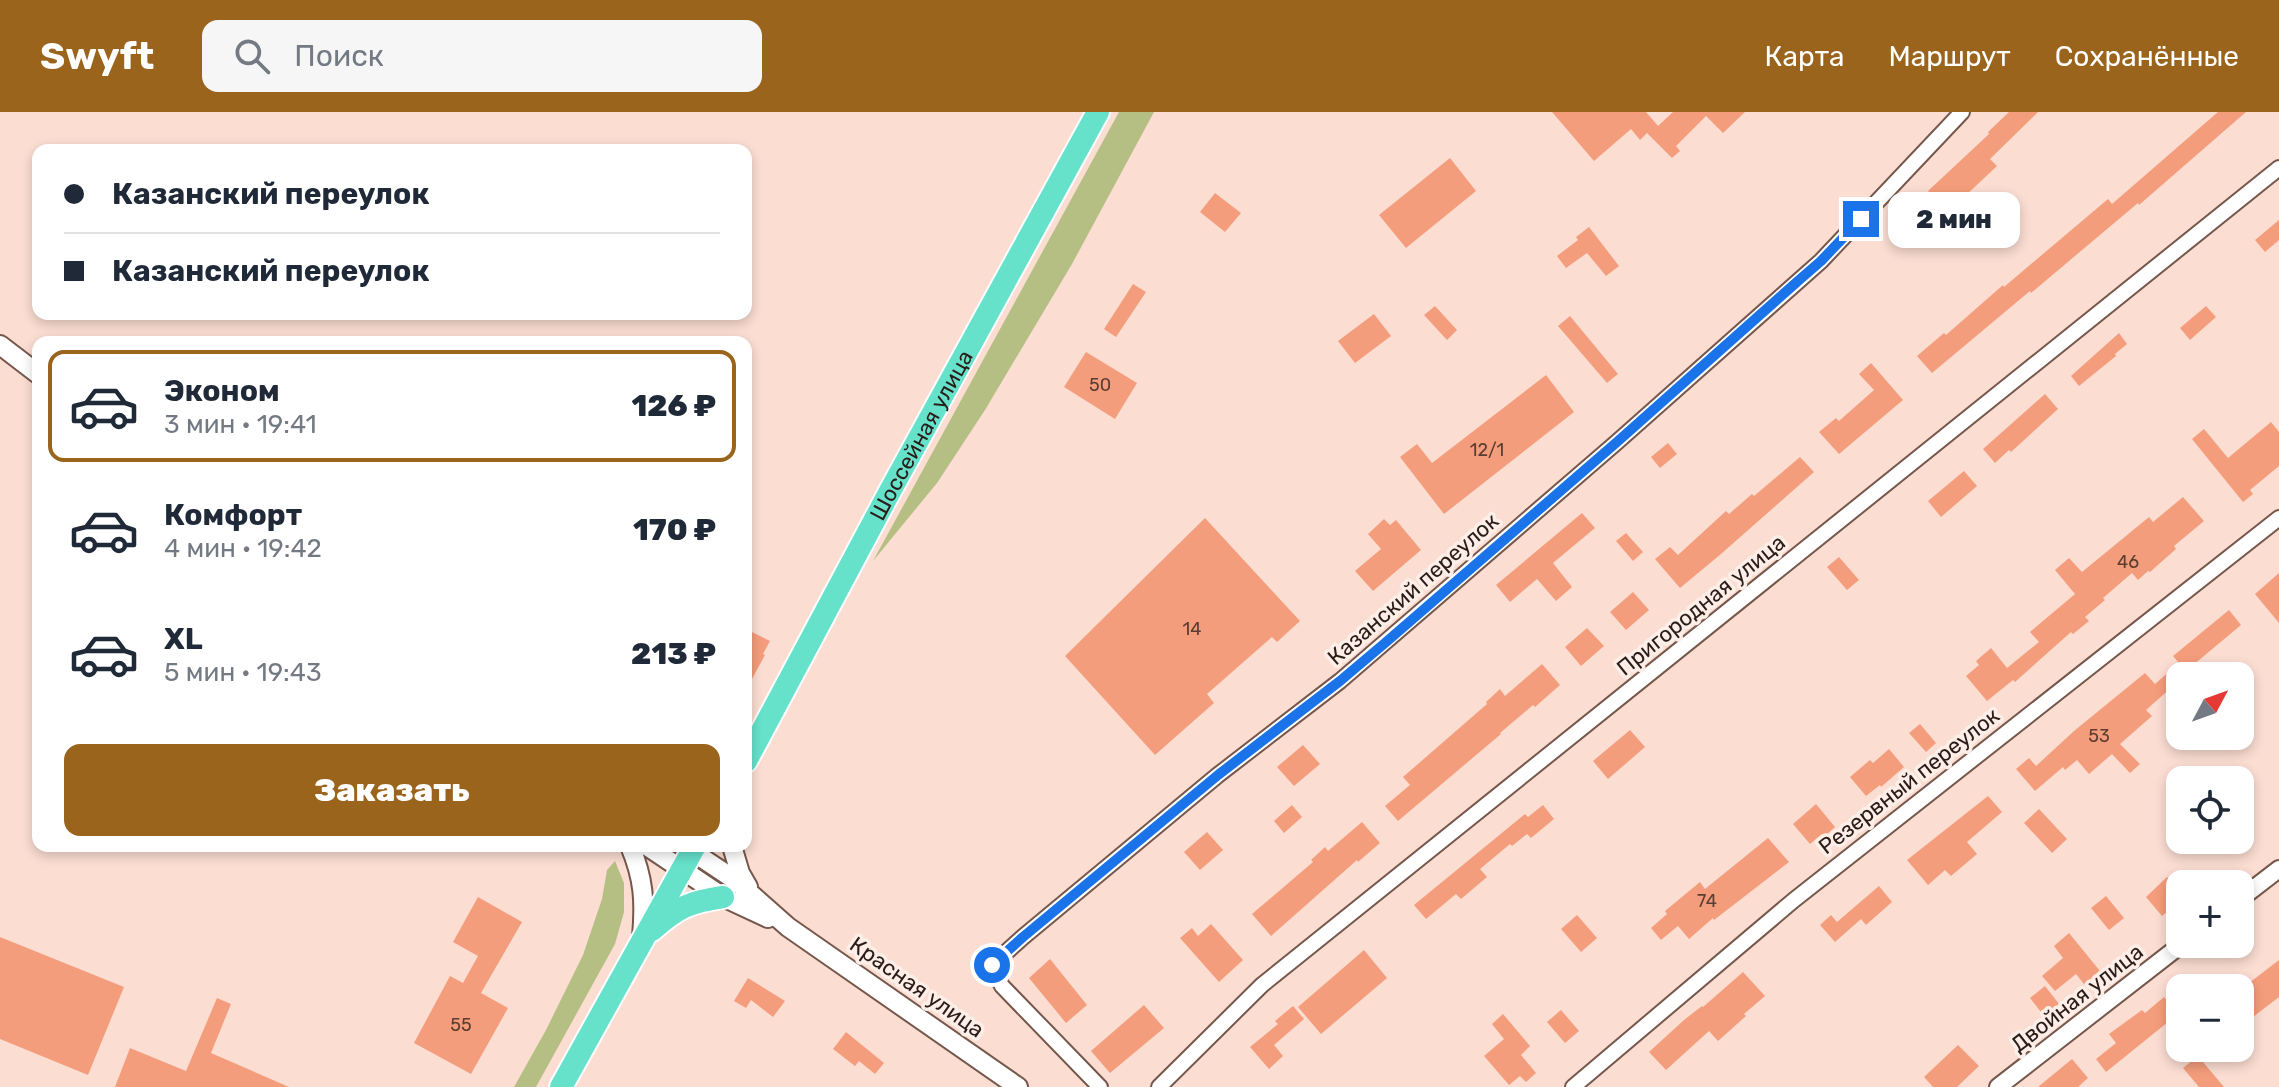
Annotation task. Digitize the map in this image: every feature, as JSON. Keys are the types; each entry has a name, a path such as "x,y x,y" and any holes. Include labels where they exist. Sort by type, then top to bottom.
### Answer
{"highway":[{"name":"Шоссейная улица","path":"752,750 1098,112"},
{"path":"561,1087 688,853"},
{"path":"642,938 673,912 695,901 723,897"}],"main road":[{"path":"0,345 32,369"},
{"path":"632,852 640,872 645,902 642,938"},
{"path":"734,852 740,873 754,897"},
{"name":"Красная улица","path":"688,853 735,880 788,927 1018,1087"},
{"name":"Красная улица","path":"688,853 723,897 788,927"}],"street":[{"name":"Казанский переулок","path":"1100,1087 1002,986 992,965 1218,775 1340,681 1617,442 1821,261 1962,112"},
{"name":"Пригородная улица","path":"1159,1087 1262,985 2279,168"},
{"name":"Резервный переулок","path":"1573,1087 1794,900 2279,518"},
{"path":"2254,888 2279,869"},
{"name":"Двойная улица","path":"1998,1087 2166,956"}],"green space":[{"path":"1119,112 1154,112 1072,264 985,410 937,483 873,561"},
{"path":"615,861 624,883 624,912 615,944 536,1087 514,1087 583,955 602,899 607,870"}],"building":[{"path":"1552,112 1646,112 1658,126 1673,112 1745,112 1723,133 1706,116 1676,146 1680,151 1672,158 1647,133 1640,140 1631,129 1594,161"},
{"path":"2009,112 2038,112 1990,159 1997,166 1948,212 1928,191"},
{"path":"2218,112 2246,112 2139,205 1932,373 1917,356 2108,199 2112,204"},
{"path":"1450,158 1476,191 1406,248 1379,215"},
{"path":"1215,193 1241,213 1225,232 1200,212"},
{"path":"2279,220 2279,240 2265,252 2255,240"},
{"path":"1589,227 1619,266 1606,276 1587,253 1566,268 1557,256"},
{"path":"1133,284 1146,292 1116,337 1104,329"},
{"path":"1435,306 1457,330 1447,340 1424,315"},
{"path":"2206,306 2216,317 2190,340 2180,328"},
{"path":"1374,314 1391,336 1355,363 1338,341"},
{"path":"1570,316 1618,374 1607,383 1558,326"},
{"path":"2119,333 2127,344 2079,386 2071,376"},
{"path":"1086,352 1137,383 1115,419 1064,387"},
{"path":"1871,363 1903,400 1839,454 1819,432 1836,418 1839,421 1874,390 1859,374"},
{"path":"1546,375 1574,412 1444,514 1400,457 1417,444 1432,463"},
{"path":"2045,394 2058,409 1995,463 1983,449"},
{"path":"2271,422 2279,432 2279,466 2250,490 2253,494 2243,502 2192,439 2204,429 2228,458"},
{"path":"1668,443 1677,454 1660,468 1651,457"},
{"path":"1800,457 1814,472 1680,588 1655,559 1670,547 1678,555 1726,511 1729,514 1752,494 1754,496"},
{"path":"1964,471 1977,486 1941,517 1928,501"},
{"path":"2183,497 2204,521 2174,546 2176,549 2150,572 2138,580 2132,573 2085,617 2089,621 2073,634 2071,632 2015,682 2013,680 1987,701 1966,676 1979,665 1976,661 1991,648 2007,668 2039,642 2030,632 2075,594 2055,570 2069,558 2082,572 2149,517 2153,522"},
{"path":"1582,513 1595,528 1553,563 1572,587 1556,601 1537,579 1510,602 1496,585"},
{"path":"1205,518 1300,621 1277,642 1272,637 1207,694 1214,703 1155,755 1065,656"},
{"path":"1384,519 1390,525 1396,520 1421,550 1373,591 1355,571 1381,549 1368,534"},
{"path":"1626,533 1643,552 1633,561 1616,541"},
{"path":"1839,557 1859,580 1847,590 1827,567"},
{"path":"2279,573 2279,623 2255,594"},
{"path":"1633,592 1649,610 1626,630 1610,612"},
{"path":"2229,610 2241,625 2197,662 2178,662 2173,656"},
{"path":"1587,628 1604,646 1581,666 1565,647"},
{"path":"752,632 770,641 752,679"},
{"path":"1542,664 1560,685 1398,821 1385,806 1410,785 1403,777 1500,689 1505,696"},
{"path":"2145,673 2155,684 2166,674 2166,692 2146,710 2152,716 2120,744 2140,764 2130,773 2112,754 2089,774 2077,760 2065,770 2063,767 2035,791 2016,769 2029,758 2036,766"},
{"path":"1920,724 1936,743 1926,752 1909,733"},
{"path":"1630,730 1645,747 1608,779 1593,761"},
{"path":"1303,745 1320,764 1294,786 1277,767"},
{"path":"1889,749 1904,767 1866,796 1850,777"},
{"path":"1988,796 2002,812 1967,842 1977,854 1951,876 1945,870 1928,885 1907,860"},
{"path":"1816,804 1835,827 1810,844 1793,824"},
{"path":"1292,805 1302,817 1284,833 1274,821"},
{"path":"1543,805 1554,819 1531,838 1527,834 1512,846 1510,844 1480,869 1487,877 1461,899 1456,894 1426,919 1414,905 1525,814 1528,817"},
{"path":"2039,809 2067,839 2052,853 2024,823"},
{"path":"1362,822 1380,843 1271,936 1252,914 1313,862 1311,860 1325,847 1328,851"},
{"path":"1207,832 1223,850 1200,870 1184,852"},
{"path":"1768,838 1789,862 1689,939 1678,926 1661,940 1651,928 1667,914 1665,911 1700,882 1705,889"},
{"path":"2166,878 2166,913 2162,916 2146,897"},
{"path":"1879,886 1892,902 1866,925 1861,919 1835,942 1820,925 1831,915 1837,922"},
{"path":"2106,896 2124,918 2109,930 2091,908"},
{"path":"478,897 522,922 481,993 508,1008 471,1074 414,1043 450,976 463,983 478,956 453,942"},
{"path":"1577,915 1597,938 1581,952 1561,929"},
{"path":"1211,924 1243,960 1219,982 1180,938 1192,928 1198,936"},
{"path":"2069,933 2100,971 2084,984 2076,974 2055,991 2042,976 2063,958 2054,946"},
{"path":"0,937 124,987 88,1075 0,1039"},
{"path":"1364,950 1387,978 1321,1034 1298,1007"},
{"path":"1050,959 1087,1005 1066,1023 1029,978"},
{"path":"2279,960 2279,997 2254,1016 2254,979"},
{"path":"1743,972 1765,996 1718,1041 1709,1031 1666,1070 1649,1052"},
{"path":"748,978 785,1001 773,1017 751,1000 746,1008 734,1001"},
{"path":"2045,986 2059,1004 2044,1016 2030,998"},
{"path":"2164,997 2166,999 2166,1024 2106,1072 2096,1059 2116,1043 2109,1034 2142,1010 2145,1013"},
{"path":"217,998 231,1004 211,1053 289,1087 115,1087 130,1048 186,1071"},
{"path":"1144,1005 1164,1028 1110,1073 1091,1051"},
{"path":"1293,1006 1304,1019 1274,1045 1283,1056 1269,1069 1250,1047 1278,1024 1275,1021"},
{"path":"1561,1010 1579,1031 1565,1043 1547,1022"},
{"path":"1503,1014 1530,1046 1521,1055 1536,1073 1526,1082 1520,1076 1509,1085 1484,1056 1504,1039 1492,1024"},
{"path":"846,1032 884,1063 875,1074 859,1061 855,1066 833,1049"},
{"path":"1958,1045 1979,1066 1957,1087 1933,1087 1924,1077"},
{"path":"2072,1059 2088,1078 2078,1087 2038,1087"},
{"path":"2190,1062 2203,1062 2224,1087 2199,1087 2183,1068"}],"route":[{"path":"992,965 1218,775 1385,643 1821,261 1861,219"}]}
